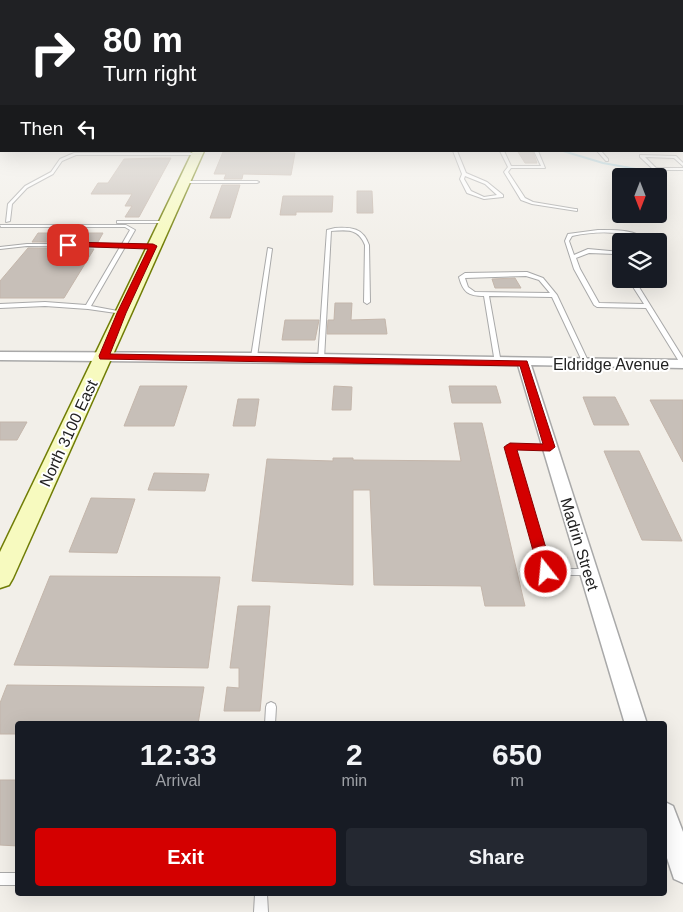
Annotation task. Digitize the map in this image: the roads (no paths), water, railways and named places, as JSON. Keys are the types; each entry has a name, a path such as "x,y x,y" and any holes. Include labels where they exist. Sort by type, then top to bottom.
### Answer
{"main road":[{"name":"North 3100 East","path":"0,578 104,356 121,313 194,161"}],"street":[{"name":"Eldridge Avenue","path":"0,356 254,357 498,363 683,363"},
{"name":"Madrin Street","path":"524,363 635,721"},
{"path":"667,820 683,870"}],"lane":[{"path":"8,221 10,204 26,187 52,173 63,161"},
{"path":"459,161 464,174 462,179 469,192 484,198 502,196 486,183 464,174"},
{"path":"507,161 510,167"},
{"path":"510,167 544,167 541,161"},
{"path":"646,161 655,169 683,170"},
{"path":"510,167 506,172 524,199 532,203 575,210"},
{"path":"184,182 257,182"},
{"path":"0,223 8,221 165,222"},
{"path":"0,223 126,226 133,230 88,308"},
{"path":"321,359 330,230 354,229 365,237 368,245 367,302"},
{"path":"612,233 580,233 570,235 567,241 597,305 646,306"},
{"path":"0,248 27,245 153,246"},
{"path":"254,357 270,249"},
{"path":"573,257 588,252 612,253"},
{"path":"554,295 469,292 465,288 462,277 465,275 533,276 541,279 554,295 586,363"},
{"path":"636,288 683,363"},
{"path":"486,294 498,363"},
{"path":"0,306 45,304 121,313"},
{"path":"550,447 510,447 546,572 588,572"},
{"path":"270,721 271,707"},
{"path":"0,879 15,879"},
{"path":"260,912 261,896"}],"waterway":[{"path":"595,161 630,168"}]}
